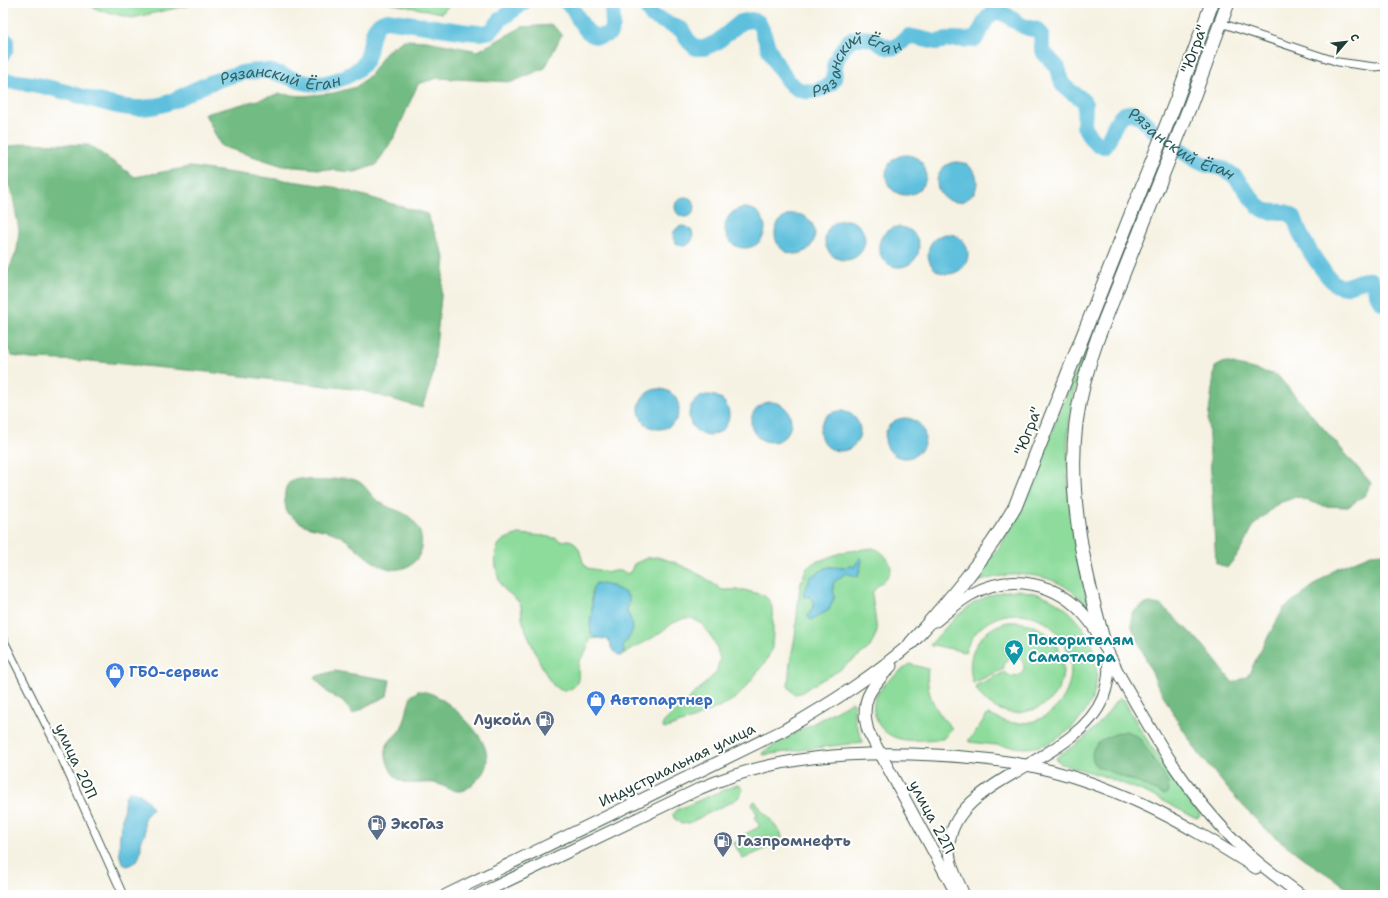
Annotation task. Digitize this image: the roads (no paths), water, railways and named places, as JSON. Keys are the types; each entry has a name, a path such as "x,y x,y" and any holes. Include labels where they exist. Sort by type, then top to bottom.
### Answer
{"highway":[{"name":"\"Югра\"","path":"911,643 949,601 982,559 994,543 1015,507 1150,168 1212,3"},
{"name":"\"Югра\"","path":"1105,646 1087,577 1076,510 1074,458 1076,424 1083,385 1095,344 1164,173 1228,3"}],"main road":[{"path":"911,643 943,615 968,596 986,588 1009,583 1032,584 1053,590 1071,602 1087,618 1105,646 1118,672 1157,740 1177,770 1223,828 1254,859 1301,895"},
{"name":"улица 22П","path":"911,643 871,689 867,697 864,712 865,721 868,731 957,895"},
{"name":"Индустриальная улица","path":"446,895 784,730 842,696 911,643"},
{"name":"улица 22П","path":"964,895 950,858 949,848 951,834 956,823 962,813 977,797 1069,739 1095,712 1105,691 1108,678 1108,660 1105,646"},
{"name":"Индустриальная улица","path":"478,895 701,788 734,775 766,766 810,758 880,753 957,756 1028,765 1080,780 1142,803 1177,821 1301,895"}],"street":[{"path":"1221,23 1338,62 1375,67 1385,66"},
{"name":"улица 20П","path":"3,639 54,741 124,895"}],"water":[{"path":"910,155 917,158 923,164 926,175 925,183 917,192 910,195 902,195 895,192 887,183 886,171 889,164 898,156"},
{"path":"961,162 968,165 974,171 977,182 976,190 968,199 961,202 953,202 946,199 938,190 937,178 940,171 949,163"},
{"path":"685,197 692,200 695,207 692,214 685,217 678,214 675,207 678,200"},
{"path":"749,208 756,211 762,217 765,228 764,236 756,245 749,248 741,248 734,245 726,236 725,224 728,217 737,209"},
{"path":"799,214 806,217 812,223 815,234 814,242 806,251 799,254 791,254 784,251 776,242 775,230 778,223 787,215"},
{"path":"849,220 856,223 862,229 865,240 864,248 856,257 849,260 841,260 834,257 826,248 825,236 828,229 837,221"},
{"path":"683,226 690,229 693,236 690,243 683,246 676,243 673,236 676,229"},
{"path":"903,227 910,230 916,236 919,247 918,255 910,264 903,267 895,267 888,264 880,255 879,243 882,236 891,228"},
{"path":"952,234 959,237 965,243 968,254 967,262 959,271 952,274 944,274 937,271 929,262 928,250 931,243 940,235"},
{"path":"663,389 670,392 676,398 679,409 678,417 670,426 663,429 655,429 648,426 640,417 639,405 642,398 651,390"},
{"path":"713,395 720,398 726,404 729,415 728,423 720,432 713,435 705,435 698,432 690,423 689,411 692,404 701,396"},
{"path":"775,402 782,405 788,411 791,422 790,430 782,439 775,442 767,442 760,439 752,430 751,418 754,411 763,403"},
{"path":"844,411 851,414 857,420 860,431 859,439 851,448 844,451 836,451 829,448 821,439 820,427 823,420 832,412"},
{"path":"909,418 916,421 922,427 925,438 924,446 916,455 909,458 901,458 894,455 886,446 885,434 888,427 897,419"},
{"path":"860,557 862,560 858,577 846,573 833,583 834,598 829,610 811,620 808,616 815,604 809,596 804,597 803,593 809,583 809,578 829,567 845,568 849,565 854,567"},
{"path":"596,583 620,590 627,595 629,599 627,611 633,629 629,638 623,645 624,651 621,656 611,648 609,640 595,637 591,634 590,624 592,612 592,593"},
{"path":"134,791 145,798 152,809 144,818 145,835 141,840 141,849 138,859 127,866 122,863 120,856 120,830 125,796 129,792"}],"waterway":[{"name":"Рязанский Ёган","path":"3,80 37,85 127,108 162,105 217,80 233,75 257,71 267,71 302,82 320,84 340,79 350,74 363,64 368,55 374,31 381,22 387,20 481,33 491,31 501,19 523,3"},
{"name":"Рязанский Ёган","path":"567,3 571,6 586,30 596,36 602,36 610,33 613,25 612,3"},
{"name":"Рязанский Ёган","path":"644,3 652,16 682,30 689,42 696,48 704,48 717,42 741,22 751,20 758,22 763,31 768,47 785,77 795,88 804,91 818,90 827,86 833,81 836,60 844,47 854,38 871,39 890,48 897,46 909,36 936,42 954,39 972,40 976,38 989,16 997,12 1002,13 1023,26 1038,30 1041,35 1044,53 1058,68 1062,84 1082,99 1085,104 1084,126 1090,137 1098,145 1103,146 1107,143 1122,115 1127,113 1136,114 1152,130 1176,147 1204,164 1224,169 1234,176 1259,207 1271,212 1286,212 1290,214 1316,261 1337,285 1348,286 1361,281 1371,280 1380,300 1385,304"},
{"name":"Рязанский Ёган","path":"3,39 6,41 6,48 3,54"}],"place":[{"name":"Покорителям Самотлора","path":"1014,666"},
{"name":"ГБО-сервис","path":"115,689"},
{"name":"Автопартнер","path":"596,717"},
{"name":"Лукойл","path":"545,737"},
{"name":"ЭкоГаз","path":"377,841"},
{"name":"Газпромнефть","path":"723,858"}]}
